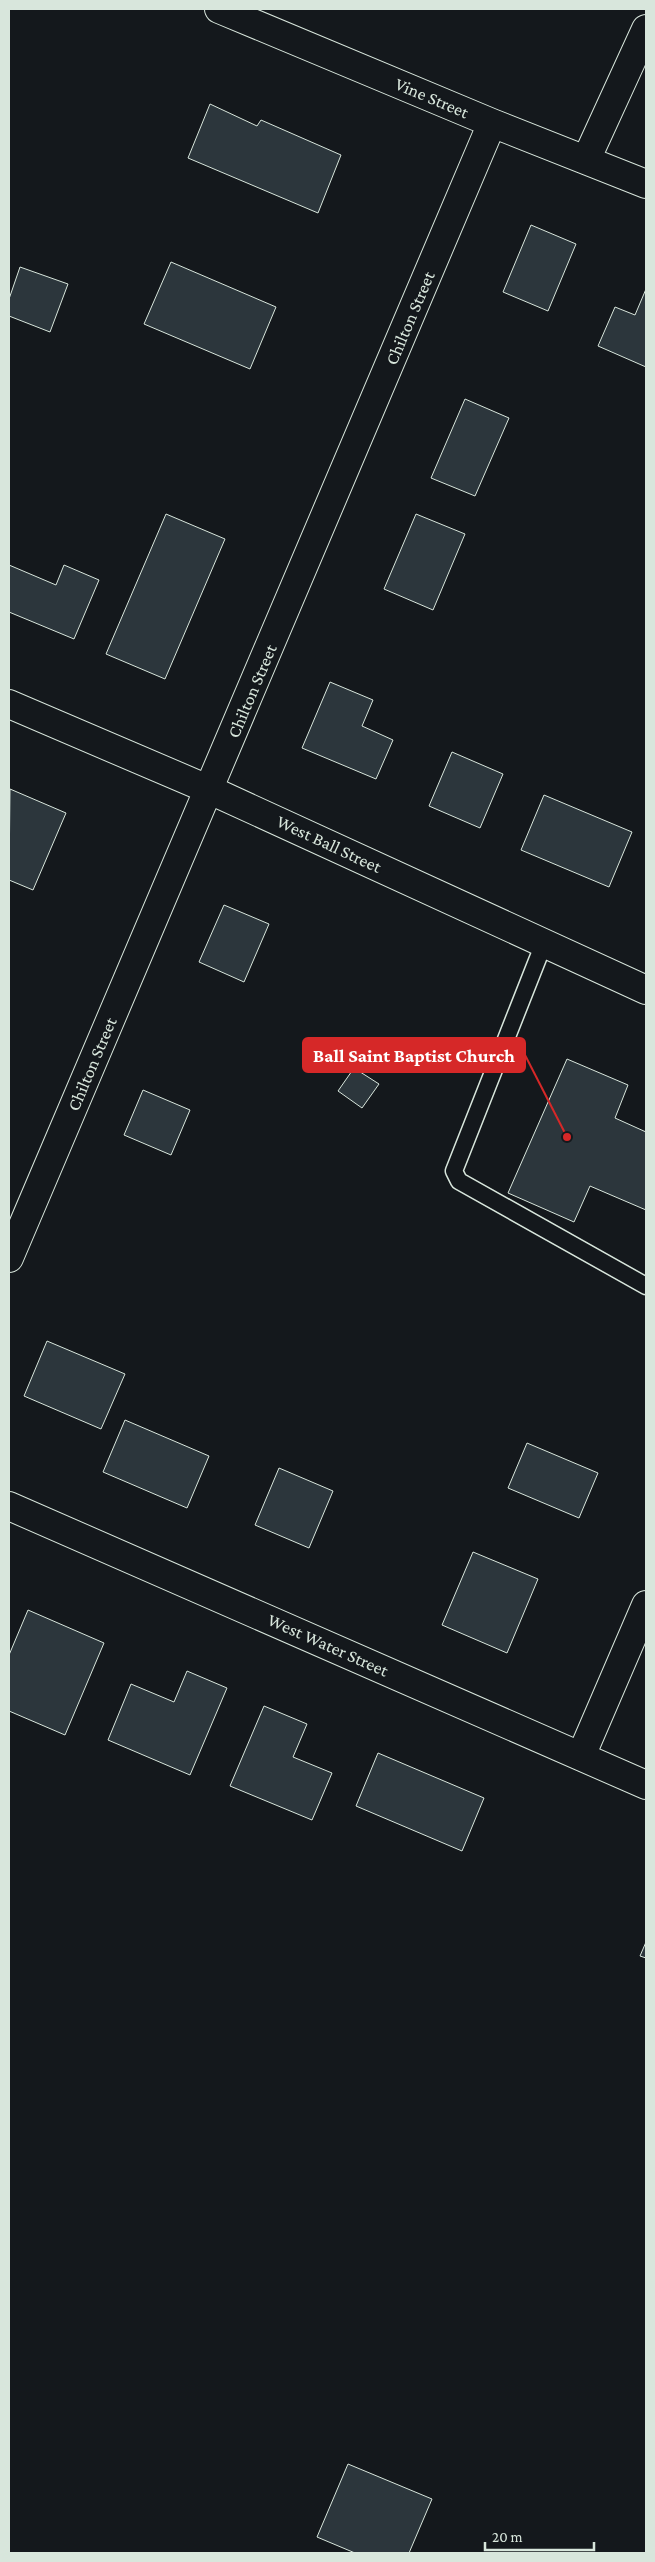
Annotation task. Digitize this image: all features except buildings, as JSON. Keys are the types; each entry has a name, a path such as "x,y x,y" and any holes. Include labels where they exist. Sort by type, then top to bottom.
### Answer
{"street":[{"name":"Vine Street","path":"219,9 492,123 646,184"},
{"path":"586,160 646,29"},
{"name":"Chilton Street","path":"9,1258 210,790 492,123"},
{"name":"West Ball Street","path":"9,704 210,790 646,990"},
{"name":"West Water Street","path":"9,1506 646,1785"},
{"path":"581,1756 646,1605"}],"lane":[{"path":"544,943 454,1171 460,1181 646,1286"}],"place":[{"name":"Ball Saint Baptist Church","path":"567,1137"}]}
